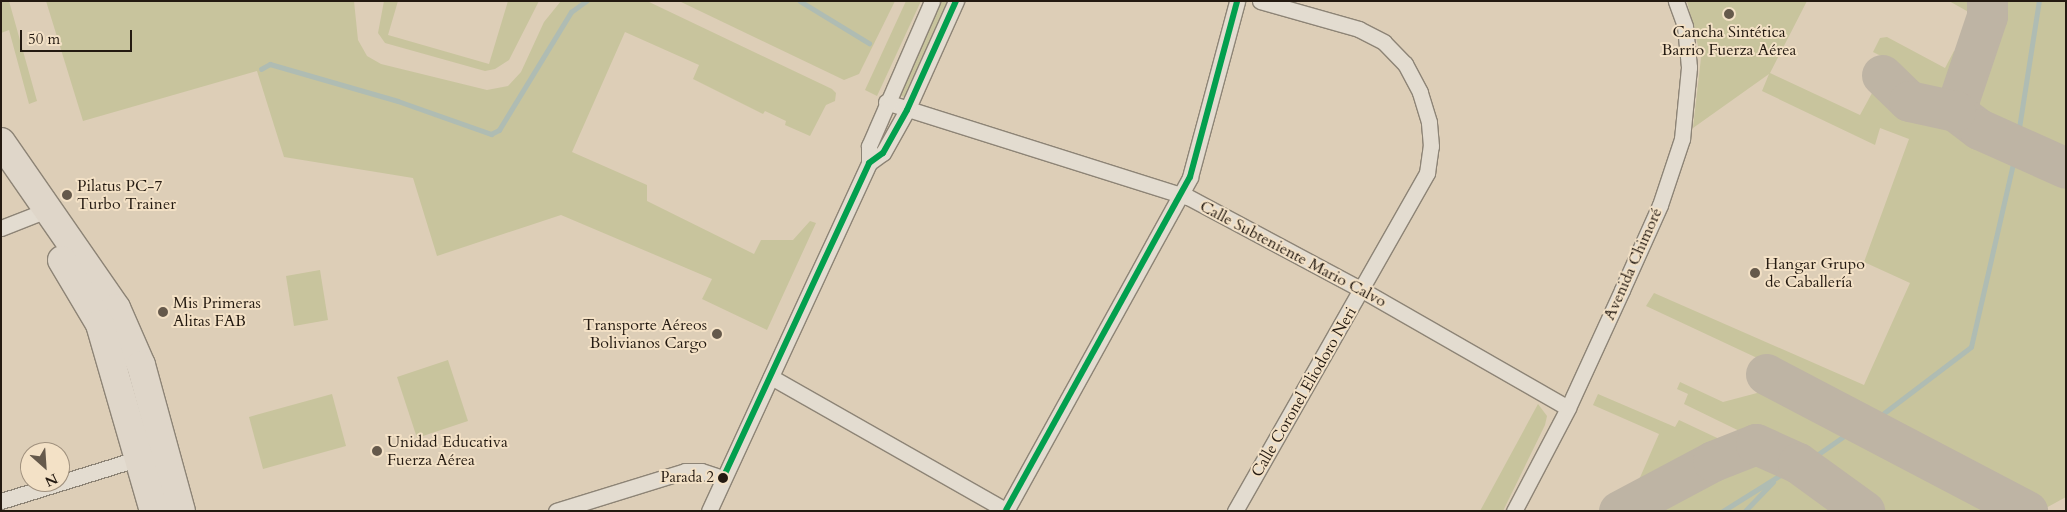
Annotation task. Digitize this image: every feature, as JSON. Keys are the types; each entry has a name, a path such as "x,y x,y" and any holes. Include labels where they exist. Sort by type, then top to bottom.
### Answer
{"highway":[{"path":"1,142 40,213"},
{"path":"1,170 40,213 116,308 126,329 141,365 152,455 154,511"},
{"path":"152,455 181,511"}],"street":[{"path":"709,511 869,163 869,146 886,102 932,1"},
{"path":"869,163 883,153 907,110 956,1"},
{"path":"771,378 1007,511 1190,177 1237,1"},
{"name":"Calle Coronel Eliodoro Neri","path":"1235,511 1362,290 1426,173 1430,146 1429,122 1420,92 1404,64 1384,42 1360,29 1260,1"},
{"name":"Avenida Chimoré","path":"1514,511 1568,408 1660,205 1682,139 1689,67 1685,26 1676,1"},
{"name":"Calle Subteniente Mario Calvo","path":"886,102 1180,194 1362,290 1568,408"},
{"path":"1,228 40,213"},
{"path":"1,500 152,455"},
{"path":"556,511 685,471 701,471 723,478"}],"shaded area":[{"path":"1,1 9,1 37,101 29,104 9,30 1,33"},
{"path":"46,1 354,1 358,40 367,56 381,64 487,90 508,86 521,72 544,22 561,1 647,1 832,89 836,93 835,101 826,105 810,136 785,125 786,121 765,111 763,114 693,79 699,65 625,32 572,152 647,185 647,201 754,254 761,240 793,240 810,221 816,223 767,330 702,299 712,279 561,215 437,256 413,178 284,157 257,71 83,121"},
{"path":"384,1 398,1 388,35 489,64 508,1 539,1 509,60 495,69 485,71 385,43 378,33"},
{"path":"679,1 895,1 859,74 844,80"},
{"path":"906,1 921,1 877,96 865,90"},
{"path":"937,1 949,1 904,97 894,93"},
{"path":"1687,1 1807,1 1770,73 1860,115 1877,84 1891,89 1914,112 1935,115 1956,123 2066,177 2066,497 2044,509 2021,502 1975,479 1770,364 1646,306 1654,293 1864,385 1910,283 1864,262 1909,139 1880,128 1875,145 1762,91 1769,74 1693,128 1701,58"},
{"path":"1949,1 1978,1 1978,4 1974,15"},
{"path":"2007,1 2066,1 2066,161 1977,120 1971,112 1967,99"},
{"path":"1887,37 1945,68 1954,51 1964,57 1948,100 1920,99 1884,70 1889,60 1873,52 1880,38"},
{"path":"320,270 328,320 294,326 286,276"},
{"path":"448,360 468,421 417,438 397,377"},
{"path":"1680,382 1723,402 1776,388 2013,511 1871,511 1809,465 1684,404 1688,394 1677,389"},
{"path":"332,394 346,446 263,469 249,417"},
{"path":"1598,394 1675,427 1679,420 1730,444 1603,506 1638,482 1659,434 1593,405"},
{"path":"1538,404 1547,416 1545,425 1503,511 1480,511"},
{"path":"1757,455 1774,458 1803,472 1854,511 1636,511 1650,498 1741,456"}],"waterway":[{"path":"261,69 270,64 398,101 491,134 499,130 571,12 586,1"},
{"path":"800,1 869,43"},
{"path":"2019,128 2039,1"},
{"path":"1884,413 1971,347 2014,159"},
{"path":"1817,455 1847,434"},
{"path":"1723,511 1779,476"},
{"path":"1745,511 1773,482"}],"taxiway":[{"path":"1987,1 1987,16 1955,111 1979,129 2066,168"},
{"path":"1882,75 1909,101 1955,111"},
{"path":"1766,374 2027,511"},
{"path":"1619,511 1713,461 1756,444 1798,463 1864,511"}],"transit line":[{"name":"2","path":"723,478 869,163 883,153 907,110 956,1"},
{"name":"2","path":"1006,510 1190,177 1237,1"}],"place":[{"name":"Cancha Sintética Barrio Fuerza Aérea","path":"1729,14"},
{"name":"Pilatus PC-7 Turbo Trainer","path":"67,195"},
{"name":"Hangar Grupo de Caballería","path":"1755,273"},
{"name":"Mis Primeras Alitas FAB","path":"163,312"},
{"name":"Transporte Aéreos Bolivianos Cargo","path":"717,334"},
{"name":"Unidad Educativa Fuerza Aérea","path":"377,451"},
{"name":"Parada 2","path":"723,478"}]}
